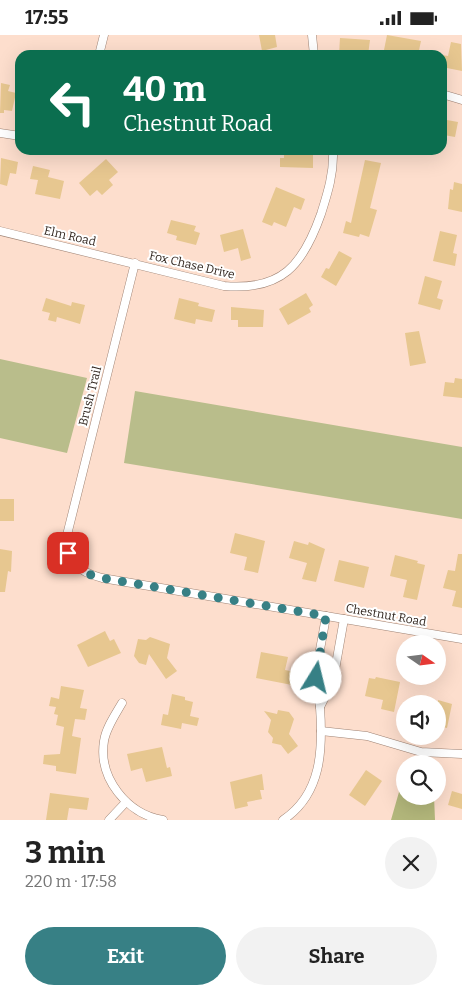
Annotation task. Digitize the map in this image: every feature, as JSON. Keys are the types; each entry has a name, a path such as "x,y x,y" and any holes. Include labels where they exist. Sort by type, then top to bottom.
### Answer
{"street":[{"path":"100,50 104,35"},
{"path":"312,35 314,50"},
{"path":"447,96 462,100"},
{"path":"0,133 15,135"},
{"name":"Fox Chase Drive","path":"135,263 232,286 253,286 279,277 299,260 312,239 328,193 332,175 333,155"},
{"name":"Elm Road","path":"0,231 135,263"},
{"name":"Brush Trail","path":"67,535 135,263"},
{"name":"Chestnut Road","path":"67,535 66,544 71,561 83,572 91,575 462,639"},
{"path":"283,820 296,809 312,788 320,762 320,707 316,678 326,616"},
{"path":"320,707 333,681 344,619"},
{"path":"122,703 106,733 103,749 109,777 126,802 141,813 163,820"},
{"path":"321,731 367,736 421,752 462,754"},
{"path":"109,820 126,802"}],"green space":[{"path":"0,359 87,378 67,453 0,438"},
{"path":"135,391 462,447 462,519 124,463"},
{"path":"396,802 396,805 434,805 435,820 391,820"}],"building":[{"path":"259,35 275,35 277,47 262,50"},
{"path":"387,35 421,41 419,50 384,50"},
{"path":"340,38 370,40 369,50 339,50"},
{"path":"451,42 461,44 462,71 447,68"},
{"path":"1,83 10,85 8,91 15,93 15,98 12,111 4,110 4,113 0,113"},
{"path":"447,120 458,122 455,137 447,136"},
{"path":"284,155 313,155 313,168 280,167 280,158 284,158"},
{"path":"1,158 18,162 16,174 10,173 7,186 0,184"},
{"path":"106,159 118,172 109,180 113,185 102,195 97,190 90,196 79,183"},
{"path":"365,160 381,163 370,208 377,210 369,237 360,234 359,237 343,233 346,221 351,223"},
{"path":"33,166 50,170 48,177 64,181 60,199 35,194 38,180 30,179"},
{"path":"454,182 462,184 462,212 448,209 450,189 453,190"},
{"path":"276,187 305,199 301,210 294,207 286,227 274,222 272,226 262,222"},
{"path":"171,220 196,226 194,231 200,233 196,245 176,240 177,236 167,233"},
{"path":"243,229 251,258 241,261 238,248 224,252 220,235"},
{"path":"440,231 457,235 453,253 457,254 455,266 433,261"},
{"path":"339,251 352,258 336,286 321,277 326,268 329,269"},
{"path":"425,276 442,281 437,298 443,300 440,310 418,304"},
{"path":"306,293 313,305 309,308 311,312 288,325 279,309"},
{"path":"46,298 71,306 72,302 85,305 80,324 57,317 56,322 48,320 50,313 42,311"},
{"path":"179,298 199,303 198,306 215,310 212,322 196,319 195,324 174,319"},
{"path":"231,307 264,310 263,327 238,327 238,320 231,320"},
{"path":"419,331 426,363 410,366 405,333"},
{"path":"455,378 462,379 462,398 443,396 445,382 454,383"},
{"path":"0,499 14,499 14,521 0,521"},
{"path":"235,533 265,541 258,573 244,570 247,557 230,553"},
{"path":"294,541 308,545 309,542 325,549 316,582 302,579 307,563 289,558"},
{"path":"0,549 12,551 11,572 8,571 5,592 0,592"},
{"path":"458,554 462,554 462,608 452,606 456,591 443,588 448,570 455,571"},
{"path":"395,555 418,561 417,563 425,565 417,600 403,597 407,580 390,576"},
{"path":"339,560 369,567 364,588 334,581"},
{"path":"105,631 110,641 114,639 121,653 88,667 77,645"},
{"path":"150,637 170,644 167,658 177,671 166,679 149,654 146,665 139,663 134,656 138,639 146,640"},
{"path":"261,652 288,657 285,670 295,672 292,685 256,678"},
{"path":"376,677 396,681 396,685 399,685 394,712 381,709 383,700 365,696 369,678 375,679"},
{"path":"61,686 84,690 80,708 87,709 85,720 75,719 72,736 81,738 76,774 56,771 56,766 43,764 44,755 60,754 64,727 56,725 58,715 54,714 56,707 49,706 51,697 59,699"},
{"path":"172,694 185,697 185,700 193,702 190,716 199,718 197,726 182,723 181,729 161,725 163,714 168,715"},
{"path":"446,702 452,704 446,728"},
{"path":"278,710 289,712 294,719 289,734 298,746 288,754 281,745 272,743 273,738 268,732 271,720 264,711 277,714"},
{"path":"162,747 167,768 170,767 172,776 146,782 142,768 131,771 127,754"},
{"path":"366,770 382,781 365,806 349,795"},
{"path":"262,774 264,790 260,790 262,799 247,802 248,806 235,809 230,782"},
{"path":"452,791 462,794 462,809 448,805"},
{"path":"50,793 89,798 87,810 69,808 67,820 46,820"}],"route":[{"path":"68,553 76,567 83,572 102,578 326,616 316,678"}]}
